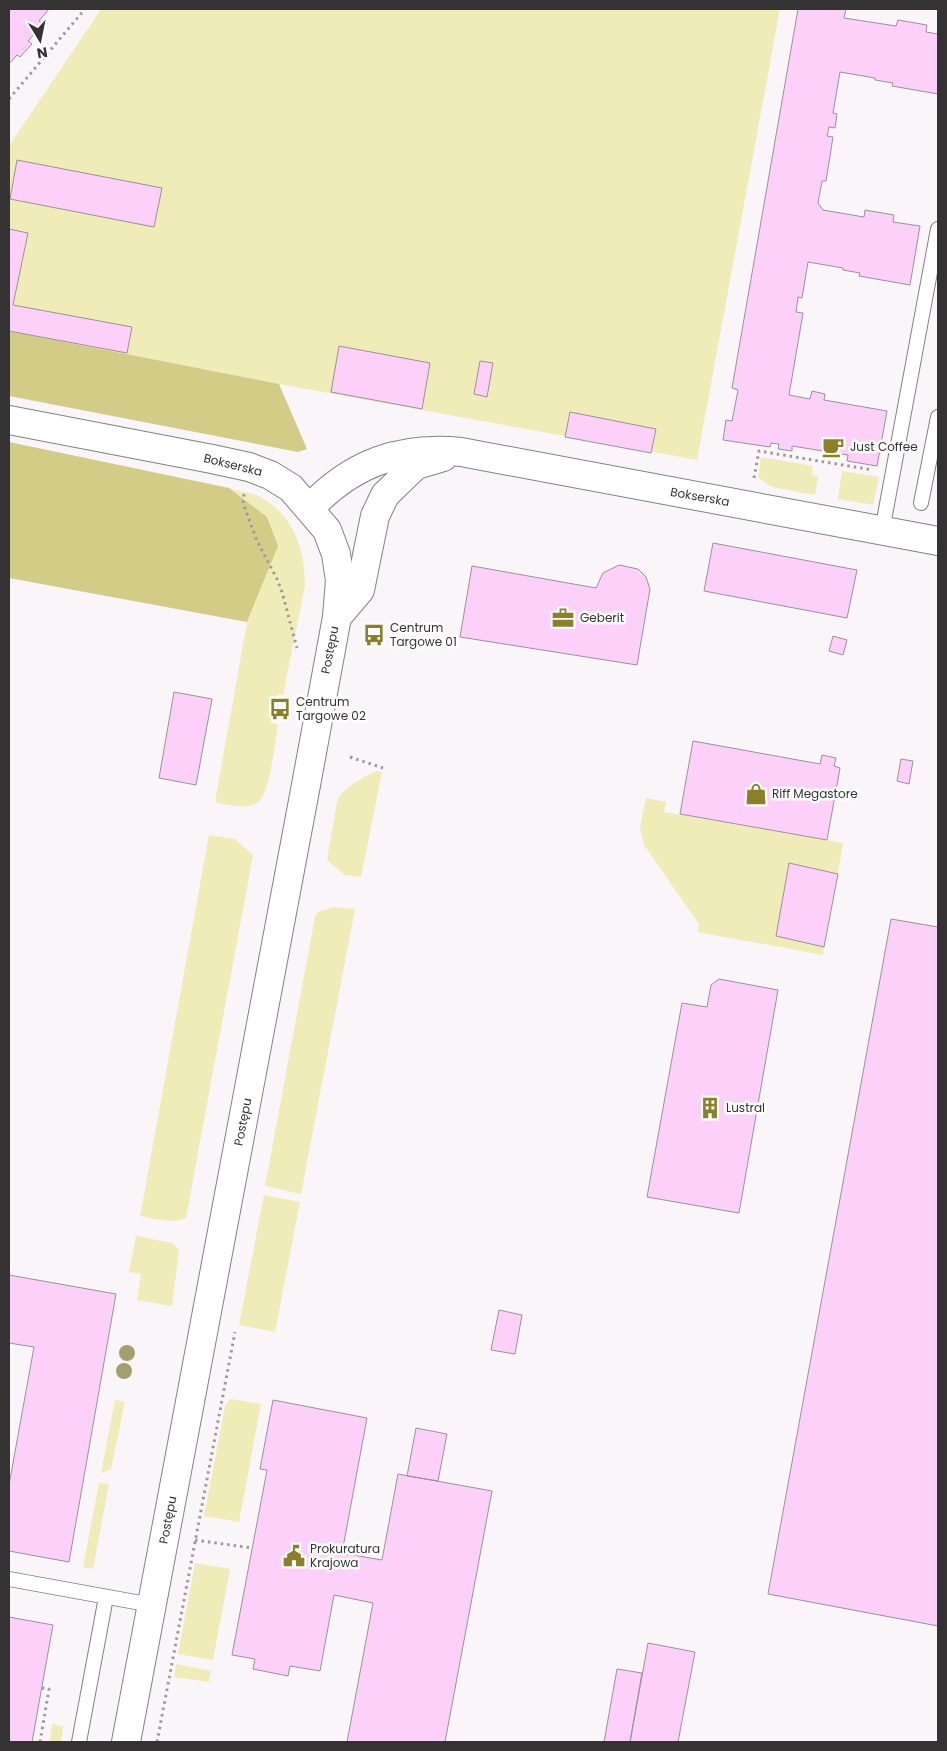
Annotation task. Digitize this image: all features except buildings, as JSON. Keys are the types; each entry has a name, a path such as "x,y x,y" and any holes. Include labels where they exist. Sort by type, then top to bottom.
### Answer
{"street":[{"name":"Bokserska","path":"9,420 249,467 270,475 291,488 310,508 324,492 348,475 376,461 403,453 434,449 461,452 938,541"},
{"name":"Bokserska","path":"337,617 360,590 374,516 385,495 416,466 461,452"},
{"name":"Postępu","path":"126,1742 337,617 340,580 336,554 327,530 310,508"}],"lane":[{"path":"882,531 938,229"},
{"path":"921,503 938,417"},
{"path":"9,1579 152,1605"},
{"path":"79,1742 106,1597"}],"path":[{"path":"9,99 86,9"},
{"path":"753,486 759,450 893,473"},
{"path":"244,487 243,503 257,541 277,579 297,648"},
{"path":"350,757 383,768"},
{"path":"157,1742 235,1332"},
{"path":"195,1540 252,1548"},
{"path":"40,1742 50,1689 42,1688"}],"shaded area":[{"path":"101,9 780,9 697,460 279,384 9,331 9,146"},
{"path":"9,331 279,384 307,449 298,452 9,396"},
{"path":"9,442 229,488 267,517 278,546 247,622 9,578"},
{"path":"761,457 813,466 812,475 818,476 815,495 772,487 758,478"},
{"path":"842,471 879,477 873,505 838,499"},
{"path":"229,488 256,495 269,502 288,522 299,545 303,559 305,586 283,695 277,695 272,723 278,724 269,779 262,798 257,803 242,807 215,802 247,622 277,546 267,517"},
{"path":"376,771 382,772 361,877 345,875 327,860 337,802 348,787"},
{"path":"646,798 666,802 664,812 843,843 838,874 789,864 776,936 824,947 823,955 697,932 699,924 644,845 640,827"},
{"path":"209,835 235,839 253,855 186,1218 175,1221 163,1220 140,1216"},
{"path":"333,907 355,909 301,1194 265,1186 315,917 318,912"},
{"path":"264,1195 300,1202 275,1332 239,1325"},
{"path":"136,1236 173,1243 179,1251 172,1306 137,1300 141,1274 129,1272"},
{"path":"232,1399 261,1404 239,1522 204,1516 225,1406"},
{"path":"115,1400 125,1402 111,1469 101,1473"},
{"path":"99,1483 109,1484 93,1569 83,1567"},
{"path":"195,1563 230,1569 213,1660 178,1654"},
{"path":"176,1664 211,1671 209,1682 174,1677"},
{"path":"52,1724 63,1726 61,1742 50,1742"}],"place":[{"name":"Just Coffee","path":"833,447"},
{"name":"Geberit","path":"563,618"},
{"name":"Centrum Targowe 01","path":"374,635"},
{"name":"Centrum Targowe 02","path":"280,709"},
{"name":"Riff Megastore","path":"756,794"},
{"name":"Lustral","path":"710,1108"},
{"name":"Prokuratura Krajowa","path":"294,1556"}]}
